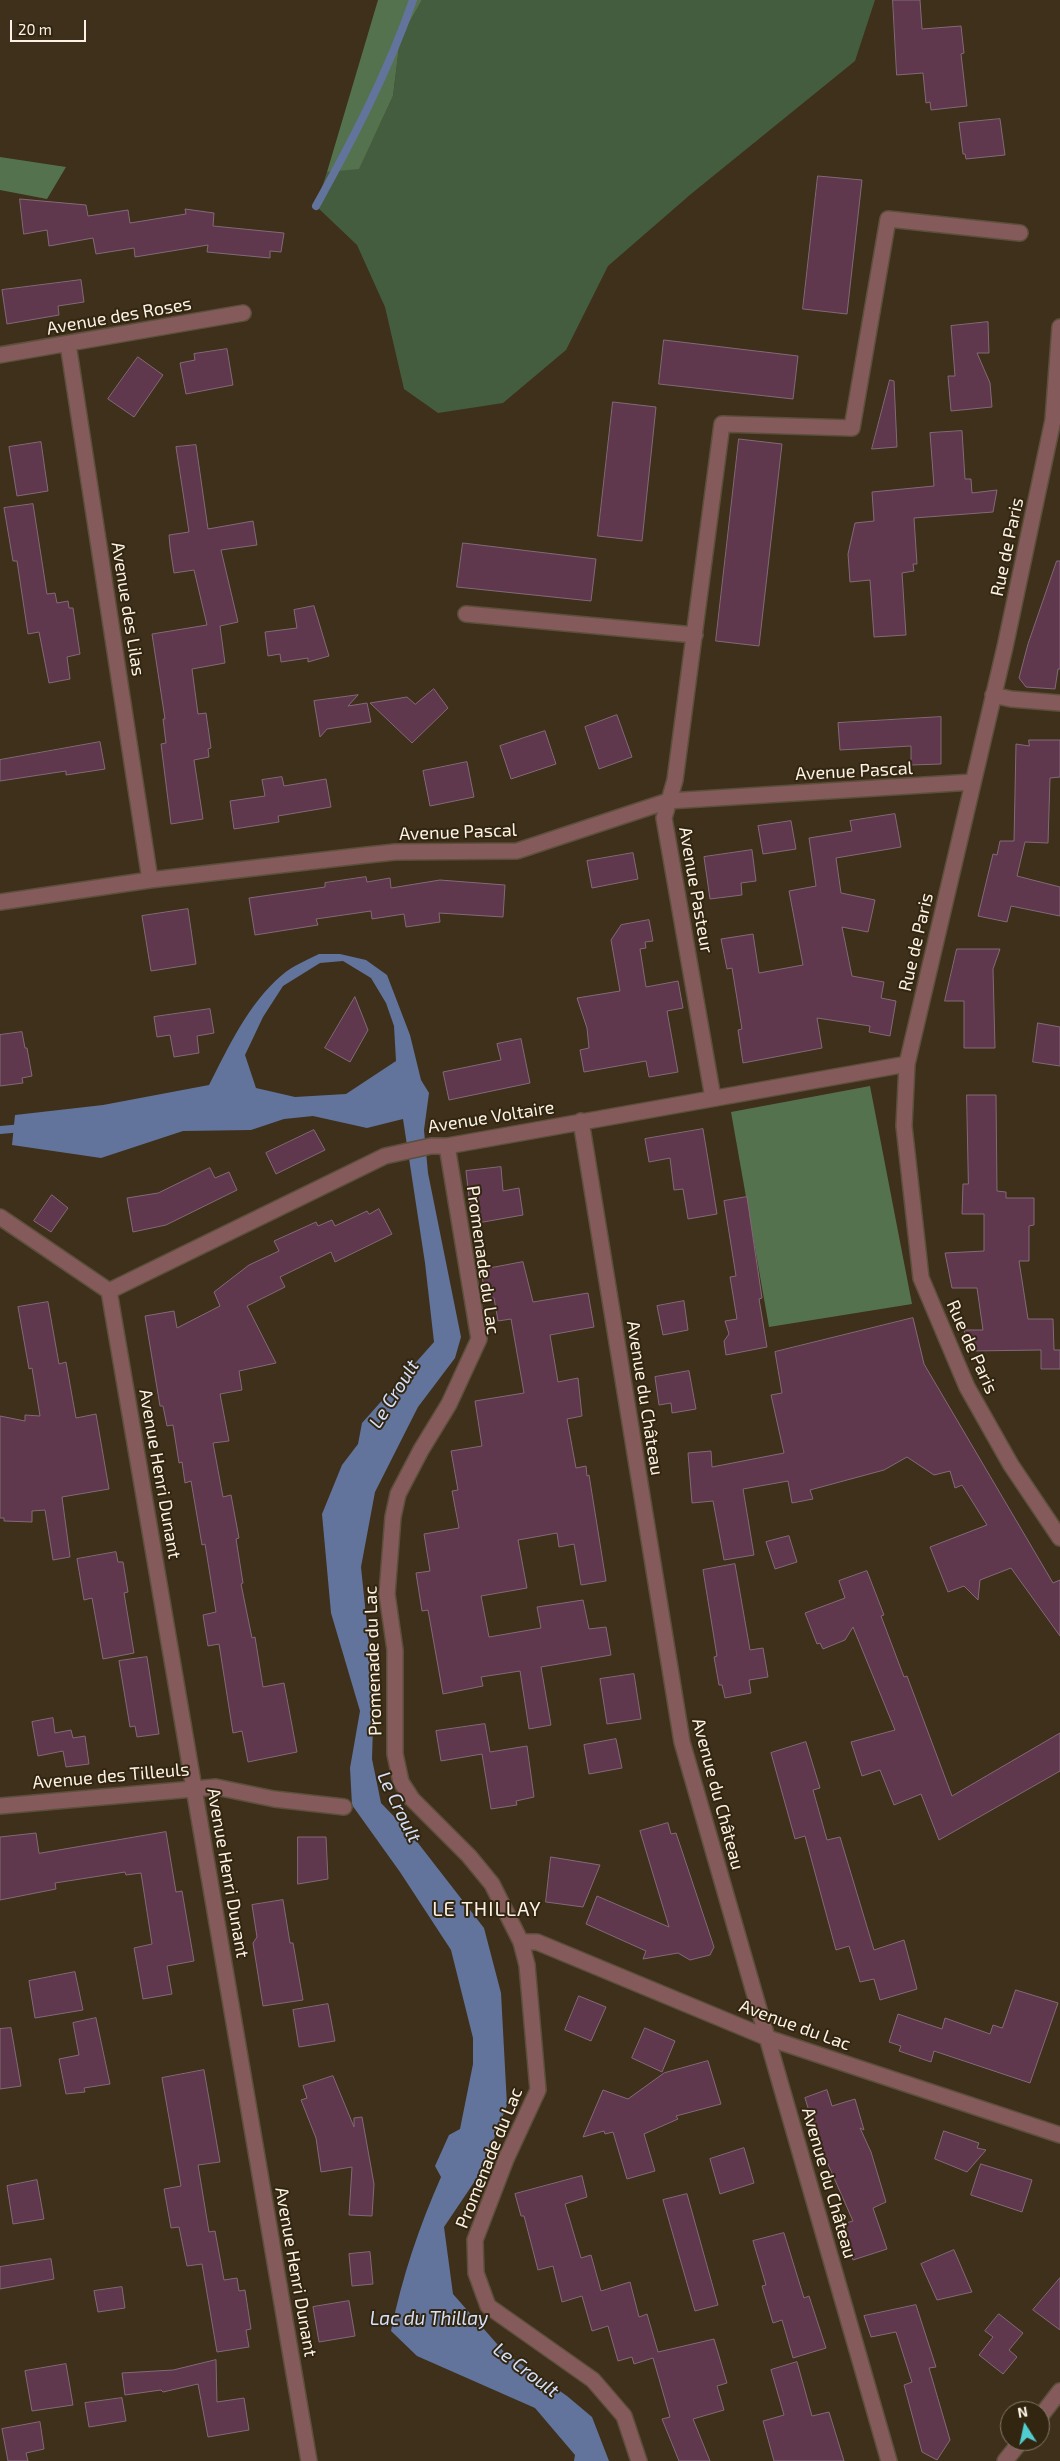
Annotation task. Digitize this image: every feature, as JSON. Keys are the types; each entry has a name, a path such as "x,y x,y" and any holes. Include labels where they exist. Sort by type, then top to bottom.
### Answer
{"street":[{"name":"Avenue Pasteur","path":"714,1098 664,818 675,780 722,424 852,428 888,219 1020,233"},
{"name":"Avenue des Roses","path":"0,355 244,313"},
{"name":"Rue de Paris","path":"1060,327 1053,420 993,695 907,1064 904,1126 921,1278 967,1388 1011,1465 1060,1538"},
{"name":"Avenue des Lilas","path":"68,344 150,880"},
{"path":"466,614 695,635"},
{"path":"993,695 1011,699 1060,703"},
{"name":"Avenue Pascal","path":"0,902 150,880 395,852 516,851 668,801 973,782"},
{"name":"Avenue Voltaire","path":"109,1292 370,1163 402,1152 431,1146 447,1146 907,1064"},
{"name":"Avenue du Château","path":"581,1121 682,1742 889,2461"},
{"name":"Promenade du Lac","path":"447,1146 479,1339 449,1404 421,1450 398,1494 393,1517 387,1594 395,1650 395,1754 401,1782 412,1799 469,1856 492,1884 521,1942 527,1965 538,2090 506,2159 475,2240 476,2273 488,2306 593,2380 624,2416 639,2461"},
{"path":"0,1217 109,1292"},
{"name":"Avenue Henri Dunant","path":"109,1292 309,2461"},
{"name":"Avenue des Tilleuls","path":"0,1806 194,1787 216,1787 274,1799 344,1806"},
{"name":"Avenue du Lac","path":"521,1942 538,1942 768,2038 1060,2136"},
{"path":"1050,2404 1060,2391"},
{"path":"1005,2461 1013,2451"}],"green space":[{"path":"378,0 422,0 400,39 393,96 359,169 327,172"},
{"path":"422,0 875,0 855,61 691,194 608,266 566,350 503,403 438,413 404,389 385,307 357,245 316,206 327,172 359,168 393,96 400,39"},
{"path":"0,157 66,167 47,199 0,190"},
{"path":"870,1086 912,1304 769,1327 731,1112"}],"water":[{"name":"Lac du Thillay","path":"319,954 340,954 366,960 387,975 410,1035 421,1080 429,1093 424,1130 428,1173 461,1337 455,1358 418,1407 375,1492 361,1567 374,1693 372,1759 381,1803 411,1834 484,1928 501,1993 507,2105 481,2172 444,2227 453,2294 505,2353 567,2396 592,2417 609,2461 574,2461 575,2455 535,2408 417,2356 391,2331 400,2291 412,2252 441,2177 435,2166 449,2135 460,2129 473,2064 473,2038 451,1950 400,1872 352,1805 350,1768 360,1711 331,1613 322,1514 342,1465 358,1444 362,1423 434,1342 425,1263 403,1119 367,1128 313,1116 284,1119 251,1130 183,1131 101,1158 12,1145 15,1115 103,1105 209,1085 240,1026 259,999 286,972","holes":["343,961 371,978 386,1003 394,1026 396,1061 346,1094 295,1097 256,1088 245,1055 263,1017 283,986 320,963"]}],"building":[{"path":"893,0 920,0 922,29 961,26 964,53 961,54 967,106 931,110 930,102 926,103 923,73 897,75"},
{"path":"1000,119 1005,155 966,159 965,154 963,154 959,123"},
{"path":"818,176 862,180 847,314 803,309"},
{"path":"20,199 86,205 88,216 128,210 130,223 186,214 185,209 214,213 213,226 284,233 281,252 270,251 270,258 207,252 208,245 135,257 134,248 96,254 93,238 49,246 47,230 24,234"},
{"path":"81,280 84,302 58,306 59,315 7,324 2,290"},
{"path":"988,322 989,353 977,353 990,383 992,407 951,411 948,376 955,376 951,326"},
{"path":"664,340 798,356 793,399 659,384"},
{"path":"227,349 233,385 186,394 180,363 195,360 194,354"},
{"path":"138,357 163,375 134,417 108,399"},
{"path":"890,380 894,381 897,447 872,449"},
{"path":"613,402 656,407 642,541 598,536"},
{"path":"962,431 965,479 971,479 972,493 997,490 993,512 914,518 917,564 913,564 914,571 902,573 906,635 874,637 870,580 850,582 848,554 855,523 874,521 872,492 934,486 930,433"},
{"path":"739,439 782,444 759,646 716,641"},
{"path":"41,442 48,491 17,496 9,447"},
{"path":"196,445 208,529 253,521 257,545 221,550 238,622 220,626 225,663 192,669 198,714 206,713 211,748 208,749 209,757 194,760 203,819 171,824 161,744 166,743 163,719 165,719 152,634 207,625 194,570 174,573 169,535 189,532 176,447"},
{"path":"33,504 47,594 55,593 57,603 68,601 69,608 73,608 80,654 67,657 70,679 49,683 39,632 28,634 17,561 13,561 4,508"},
{"path":"463,543 596,559 591,601 457,587"},
{"path":"1057,561 1060,561 1060,669 1058,669 1055,689 1026,687 1019,678 1028,644"},
{"path":"314,606 329,656 308,662 308,658 281,662 280,654 268,656 265,632 297,628 294,610"},
{"path":"434,689 448,708 412,743 370,703 407,697 415,704"},
{"path":"358,695 348,706 367,703 371,722 327,729 320,737 314,701"},
{"path":"617,715 632,757 599,769 585,727"},
{"path":"941,717 941,764 911,765 911,746 840,750 838,723"},
{"path":"545,731 556,764 511,779 500,746"},
{"path":"1029,740 1060,740 1060,777 1050,778 1048,843 1025,842 1017,876 1060,887 1060,916 1011,906 1007,922 978,916 993,854 997,855 1000,841 1014,841 1016,744 1029,746"},
{"path":"100,742 105,769 66,775 66,771 0,781 0,760"},
{"path":"467,762 474,797 430,806 423,771"},
{"path":"282,777 284,786 326,779 331,807 278,816 279,822 234,829 230,801 265,796 262,780"},
{"path":"895,814 901,847 836,858 841,893 875,900 868,932 842,927 852,976 884,982 881,998 896,1001 890,1036 869,1032 870,1026 817,1018 822,1048 743,1063 738,1030 742,1029 732,968 727,969 721,939 753,934 759,973 803,965 789,891 816,886 809,838 852,831 850,821"},
{"path":"791,821 796,849 763,854 758,826"},
{"path":"752,850 756,881 741,883 742,895 710,899 704,857"},
{"path":"633,853 638,879 592,888 587,861"},
{"path":"366,877 367,882 390,878 391,888 440,880 505,885 503,917 439,913 440,922 406,927 404,914 372,919 371,911 316,919 318,925 255,935 249,898 325,887 325,883"},
{"path":"188,909 196,964 151,971 142,916"},
{"path":"649,920 653,941 645,942 646,948 640,949 646,987 678,981 683,1008 667,1011 678,1072 649,1077 646,1061 584,1072 580,1050 589,1048 587,1028 577,998 620,991 611,940 621,925"},
{"path":"957,949 1000,949 993,969 995,1048 964,1048 964,1001 945,1001"},
{"path":"355,997 368,1030 350,1062 325,1048"},
{"path":"210,1009 214,1033 197,1036 199,1053 174,1057 170,1035 157,1037 154,1017"},
{"path":"1038,1023 1060,1027 1060,1066 1033,1062"},
{"path":"22,1032 32,1076 22,1078 23,1083 0,1086 0,1035"},
{"path":"521,1039 530,1083 449,1100 443,1072 501,1060 497,1044"},
{"path":"967,1095 996,1095 997,1191 1006,1192 1006,1198 1034,1198 1034,1225 1029,1226 1029,1261 1019,1261 1028,1319 1053,1319 1054,1350 1060,1350 1060,1369 1041,1369 1041,1350 971,1351 964,1330 983,1330 977,1288 952,1288 945,1253 984,1251 984,1214 962,1214 963,1184 968,1184"},
{"path":"703,1129 717,1214 688,1219 683,1189 674,1190 670,1158 649,1162 645,1139"},
{"path":"314,1130 325,1150 276,1174 266,1153"},
{"path":"501,1167 503,1191 519,1188 523,1215 472,1224 466,1171"},
{"path":"210,1168 215,1178 229,1172 237,1190 166,1225 133,1232 127,1198 158,1193"},
{"path":"52,1195 68,1208 51,1232 34,1221"},
{"path":"747,1197 762,1298 759,1299 767,1347 726,1355 724,1341 729,1334 725,1321 737,1319 730,1277 736,1276 724,1201"},
{"path":"379,1209 392,1234 335,1262 331,1252 280,1277 285,1287 247,1306 276,1363 239,1371 242,1390 220,1394 229,1441 213,1443 223,1497 231,1495 239,1538 236,1539 243,1583 241,1584 252,1638 255,1637 263,1687 284,1683 297,1752 248,1762 242,1731 233,1733 219,1644 208,1646 203,1615 216,1612 205,1544 202,1545 191,1481 185,1483 182,1462 179,1463 173,1425 167,1426 163,1406 160,1406 145,1316 174,1311 177,1328 220,1306 214,1292 249,1265 279,1251 274,1241 316,1222 318,1226 332,1220 335,1226 367,1211 369,1214"},
{"path":"523,1262 533,1302 588,1293 594,1327 550,1335 558,1382 578,1378 582,1416 567,1419 576,1468 586,1466 587,1476 589,1475 606,1581 581,1585 574,1544 559,1547 557,1533 518,1540 527,1588 481,1596 489,1637 541,1628 537,1607 583,1600 589,1629 606,1627 611,1655 541,1667 551,1725 529,1729 520,1671 481,1677 483,1686 443,1694 428,1610 422,1611 416,1573 430,1571 424,1534 459,1528 452,1491 458,1490 451,1451 482,1446 475,1401 524,1393 511,1319 498,1321 494,1298 486,1299 481,1270"},
{"path":"684,1301 688,1330 663,1335 657,1306"},
{"path":"48,1302 59,1364 66,1362 76,1418 96,1414 109,1489 62,1497 70,1557 53,1560 45,1510 32,1511 32,1522 4,1521 4,1518 0,1518 0,1416 25,1421 25,1415 40,1416 32,1368 29,1369 18,1307"},
{"path":"913,1318 924,1364 1053,1583 1060,1580 1060,1636 1011,1568 980,1580 978,1600 964,1586 948,1592 930,1547 987,1525 962,1485 955,1488 950,1471 934,1475 907,1457 884,1470 810,1490 813,1499 792,1503 788,1481 743,1489 754,1555 724,1560 713,1501 692,1503 688,1453 711,1451 712,1467 784,1453 771,1395 782,1393 775,1352"},
{"path":"689,1371 696,1409 672,1413 671,1403 659,1405 655,1377"},
{"path":"789,1536 797,1562 775,1569 766,1542"},
{"path":"116,1552 118,1562 123,1562 128,1592 124,1593 134,1653 103,1659 92,1598 84,1600 77,1559"},
{"path":"735,1564 750,1650 763,1648 768,1677 749,1680 751,1693 725,1698 722,1685 719,1685 714,1657 717,1656 703,1570"},
{"path":"867,1571 884,1615 881,1616 904,1677 907,1676 952,1796 1060,1733 1060,1771 939,1840 921,1794 894,1805 880,1770 862,1776 851,1742 895,1730 853,1627 845,1640 823,1649 820,1643 817,1644 805,1613 845,1598 839,1581"},
{"path":"147,1657 159,1734 137,1737 135,1726 130,1727 119,1661"},
{"path":"634,1674 641,1719 607,1724 600,1679"},
{"path":"53,1718 55,1733 71,1730 73,1738 85,1736 89,1764 66,1767 63,1751 38,1756 32,1722"},
{"path":"485,1724 490,1752 527,1746 534,1797 516,1801 517,1805 491,1809 482,1754 441,1761 436,1731"},
{"path":"616,1739 622,1768 589,1774 584,1745"},
{"path":"806,1742 820,1788 813,1790 827,1840 840,1837 874,1950 904,1940 917,1989 880,2000 874,1979 860,1982 849,1946 836,1950 805,1836 795,1839 771,1753"},
{"path":"668,1823 671,1834 676,1833 714,1947 710,1955 690,1960 678,1953 643,1959 646,1951 586,1924 597,1896 669,1927 640,1831"},
{"path":"166,1832 176,1892 182,1891 194,1961 167,1966 172,1994 143,1999 134,1948 152,1944 141,1873 126,1875 125,1872 55,1883 56,1889 0,1900 0,1837 36,1833 39,1853"},
{"path":"298,1837 326,1837 328,1879 298,1884"},
{"path":"551,1857 600,1865 583,1907 546,1902"},
{"path":"283,1900 290,1943 293,1943 303,2000 263,2006 253,1943 257,1937 252,1905"},
{"path":"75,1972 83,2010 35,2018 29,1981"},
{"path":"1016,1990 1058,2003 1030,2083 934,2051 931,2062 899,2051 901,2046 889,2042 898,2014 942,2029 945,2018 990,2034 993,2025 1002,2028"},
{"path":"579,1996 606,2007 591,2041 565,2030"},
{"path":"328,2004 335,2041 299,2047 293,2010"},
{"path":"96,2018 110,2084 84,2088 85,2092 66,2094 59,2059 79,2055 73,2023"},
{"path":"11,2028 21,2086 0,2089 0,2029"},
{"path":"645,2028 675,2041 662,2072 632,2058"},
{"path":"708,2061 721,2104 676,2116 678,2119 644,2134 655,2171 627,2179 613,2132 605,2134 604,2131 583,2137 603,2090 628,2099 664,2073"},
{"path":"204,2070 220,2162 198,2165 209,2232 215,2231 224,2280 237,2278 239,2291 245,2290 251,2329 246,2330 249,2347 217,2352 202,2264 187,2266 179,2227 171,2228 164,2189 181,2186 162,2078"},
{"path":"333,2076 354,2127 354,2118 362,2117 374,2184 372,2216 349,2215 352,2167 321,2172 316,2138 301,2100 307,2098 303,2086"},
{"path":"827,2090 832,2106 855,2099 864,2130 860,2128 871,2152 886,2202 873,2208 887,2249 853,2260 842,2224 853,2221 827,2162 825,2163 805,2098"},
{"path":"944,2131 979,2143 977,2148 986,2150 967,2172 935,2159"},
{"path":"744,2148 754,2183 720,2194 710,2159"},
{"path":"981,2164 1032,2180 1022,2212 971,2195"},
{"path":"582,2176 587,2197 565,2204 581,2258 591,2255 601,2291 630,2282 639,2317 647,2314 658,2352 714,2339 727,2383 717,2386 724,2410 693,2419 710,2461 679,2461 662,2419 670,2417 653,2358 634,2364 632,2357 618,2361 608,2326 592,2331 582,2296 562,2302 553,2266 538,2270 524,2216 521,2216 515,2194"},
{"path":"37,2180 44,2219 13,2224 7,2186"},
{"path":"687,2194 718,2305 695,2311 663,2200"},
{"path":"784,2233 804,2298 809,2296 826,2348 793,2358 782,2320 773,2323 762,2286 766,2285 753,2241"},
{"path":"954,2250 972,2292 937,2300 921,2264"},
{"path":"370,2252 373,2284 352,2286 349,2254"},
{"path":"51,2259 54,2279 0,2289 0,2267"},
{"path":"1060,2278 1060,2330 1033,2310"},
{"path":"122,2287 125,2308 98,2312 94,2291"},
{"path":"349,2301 355,2336 319,2342 313,2307"},
{"path":"916,2305 936,2367 929,2368 950,2440 937,2460 922,2452 904,2385 912,2382 896,2332 871,2337 864,2316"},
{"path":"999,2314 1023,2333 1009,2350 1017,2357 1003,2374 979,2355 993,2337 985,2331"},
{"path":"216,2360 217,2402 244,2398 249,2430 208,2437 198,2384 163,2392 161,2390 125,2395 122,2373 173,2370"},
{"path":"797,2362 812,2416 829,2412 844,2461 774,2461 763,2421 784,2415 771,2370"},
{"path":"66,2364 73,2405 32,2411 25,2371"},
{"path":"122,2398 126,2421 89,2427 85,2403"},
{"path":"40,2422 44,2449 26,2453 28,2461 8,2461 2,2429"}],"waterway":[{"path":"316,206 369,105 413,0"},
{"path":"0,1130 23,1128"}],"district":[{"name":"LE THILLAY","path":"487,1909"}],"water label":[{"name":"Le Croult","path":"394,1394"},
{"name":"Le Croult","path":"399,1807"},
{"name":"Le Croult","path":"526,2370"}]}
